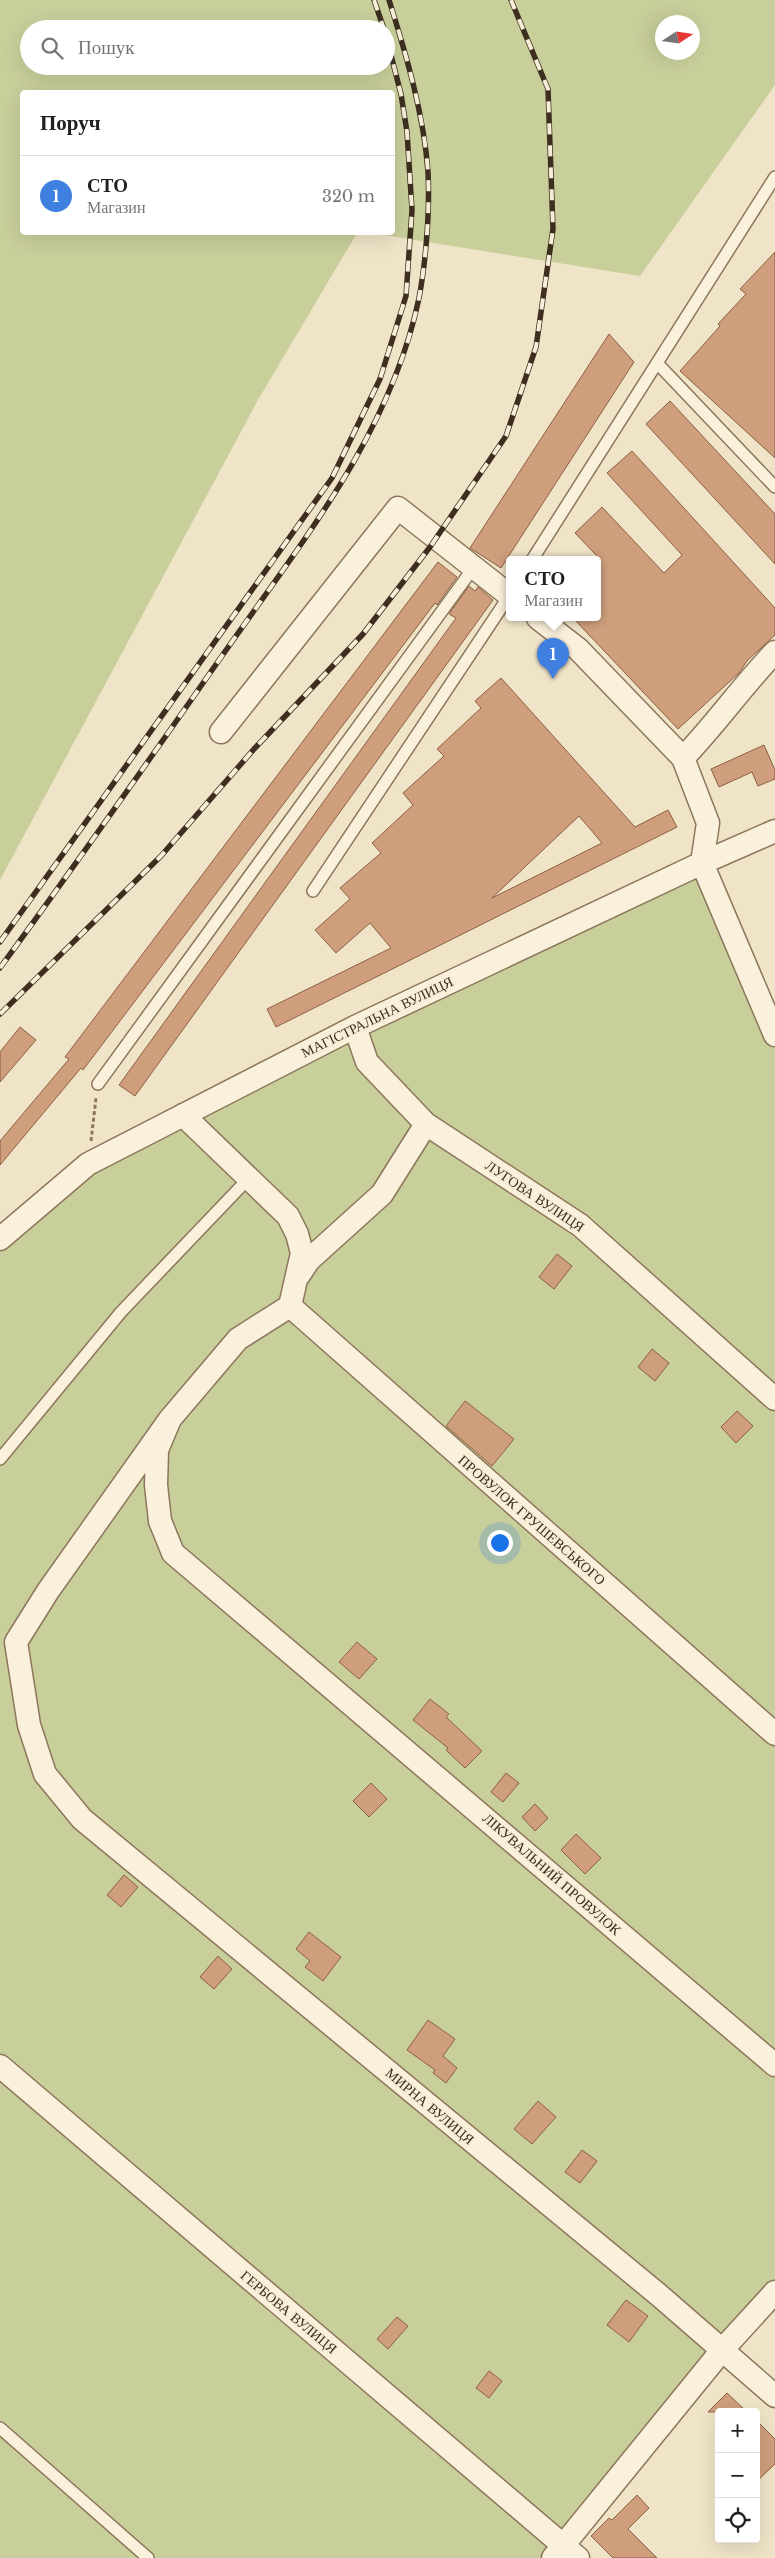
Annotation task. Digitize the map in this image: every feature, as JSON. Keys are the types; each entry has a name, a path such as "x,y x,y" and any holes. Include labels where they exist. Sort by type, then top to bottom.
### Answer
{"street":[{"path":"221,732 398,508 506,594"},
{"path":"542,621 578,649 683,758 708,823 702,863 775,1035"},
{"path":"683,758 710,730 754,673 775,652"},
{"name":"МАГІСТРАЛЬНА ВУЛИЦЯ","path":"0,1239 88,1164 354,1027 702,863 775,831"},
{"name":"ЛУГОВА ВУЛИЦЯ","path":"354,1027 367,1062 426,1124 580,1225 775,1398"},
{"path":"170,1419 238,1339 290,1306 302,1253 297,1234 288,1216 184,1115"},
{"path":"298,1277 309,1260 382,1194 426,1124"},
{"name":"ПРОВУЛОК ГРУШЕВСЬКОГО","path":"290,1306 775,1734"},
{"name":"ЛІКУВАЛЬНИЙ ПРОВУЛОК","path":"170,1419 157,1450 156,1485 160,1521 173,1553 775,2065"},
{"name":"МИРНА ВУЛИЦЯ","path":"170,1419 48,1591 16,1642 29,1725 45,1774 82,1819 723,2349 775,2396"},
{"name":"ГЕРБОВА ВУЛИЦЯ","path":"0,2066 565,2554"},
{"path":"565,2554 723,2349 775,2292"}],"lane":[{"path":"535,556 775,177"},
{"path":"657,364 775,488"},
{"path":"98,1084 474,567"},
{"path":"313,891 506,601"},
{"path":"0,1458 121,1312 249,1178"},
{"path":"0,2428 148,2558"}],"path":[{"path":"88,1164 98,1084"}],"green space":[{"path":"0,0 775,0 775,85 640,276 384,235 395,235 395,90 20,90 20,235 356,235 258,400 0,880"},
{"path":"702,863 775,1035 775,2292 553,2558 0,2558 0,1239 88,1164"}],"building":[{"path":"775,252 775,458 680,371 720,326 718,324 746,294 740,289"},
{"path":"609,334 634,362 509,556 506,556 506,560 501,568 470,548"},
{"path":"670,401 775,514 775,564 646,424"},
{"path":"632,451 775,608 775,635 747,661 739,673 678,729 576,621 601,621 601,556 597,556 575,533 602,507 664,573 682,555 607,473"},
{"path":"438,562 457,577 437,605 435,603 83,1070 81,1068 0,1165 0,1141 69,1059 65,1057"},
{"path":"469,586 475,591 478,587 493,600 135,1096 119,1085 456,618 449,614"},
{"path":"501,678 635,827 668,810 677,827 276,1027 267,1009 391,948 370,923 336,953 315,930 350,899 340,888 381,853 372,843 413,805 403,793 444,756 437,749 481,708 475,701","holes":["579,816 602,843 492,898"]},
{"path":"764,745 775,770 775,779 758,786 752,772 719,787 711,769"},
{"path":"20,1027 36,1040 0,1082 0,1052"},
{"path":"557,1254 572,1266 554,1289 539,1277"},
{"path":"652,1349 669,1363 655,1381 638,1367"},
{"path":"465,1401 514,1439 492,1466 446,1426"},
{"path":"737,1411 753,1426 736,1443 721,1427"},
{"path":"357,1642 377,1659 359,1679 339,1662"},
{"path":"430,1699 449,1714 446,1717 482,1751 465,1768 446,1750 448,1748 413,1720"},
{"path":"506,1773 519,1783 503,1802 491,1792"},
{"path":"371,1783 387,1799 369,1817 353,1801"},
{"path":"535,1804 548,1818 535,1831 522,1817"},
{"path":"576,1834 601,1858 585,1874 561,1850"},
{"path":"124,1875 138,1887 121,1907 107,1895"},
{"path":"309,1932 341,1957 323,1981 305,1967 310,1961 296,1949"},
{"path":"218,1956 232,1969 214,1989 200,1977"},
{"path":"428,2020 455,2039 443,2056 457,2068 446,2083 433,2073 435,2070 407,2050"},
{"path":"538,2101 556,2117 532,2144 514,2129"},
{"path":"582,2150 597,2161 580,2183 565,2172"},
{"path":"626,2300 648,2316 629,2342 607,2325"},
{"path":"397,2317 408,2326 388,2349 377,2339"},
{"path":"489,2371 502,2381 489,2398 476,2388"},
{"path":"727,2393 743,2408 715,2408 715,2412 708,2412"},
{"path":"760,2424 775,2439 775,2464 760,2478"},
{"path":"637,2495 649,2508 628,2529 657,2558 613,2558 591,2536 609,2518 612,2520"}],"railway":[{"path":"374,0 381,20"},
{"path":"0,968 312,528 340,485 388,395 406,348 419,298 428,219 428,172 423,129 408,63 389,0"},
{"path":"0,1014 161,856 254,749 363,634 430,547 506,436 536,347 553,229 548,89 511,0"},
{"path":"0,942 332,478 380,379 406,296 412,210 407,132 395,71"}],"place":[{"name":"СТО","path":"553,679"}]}
